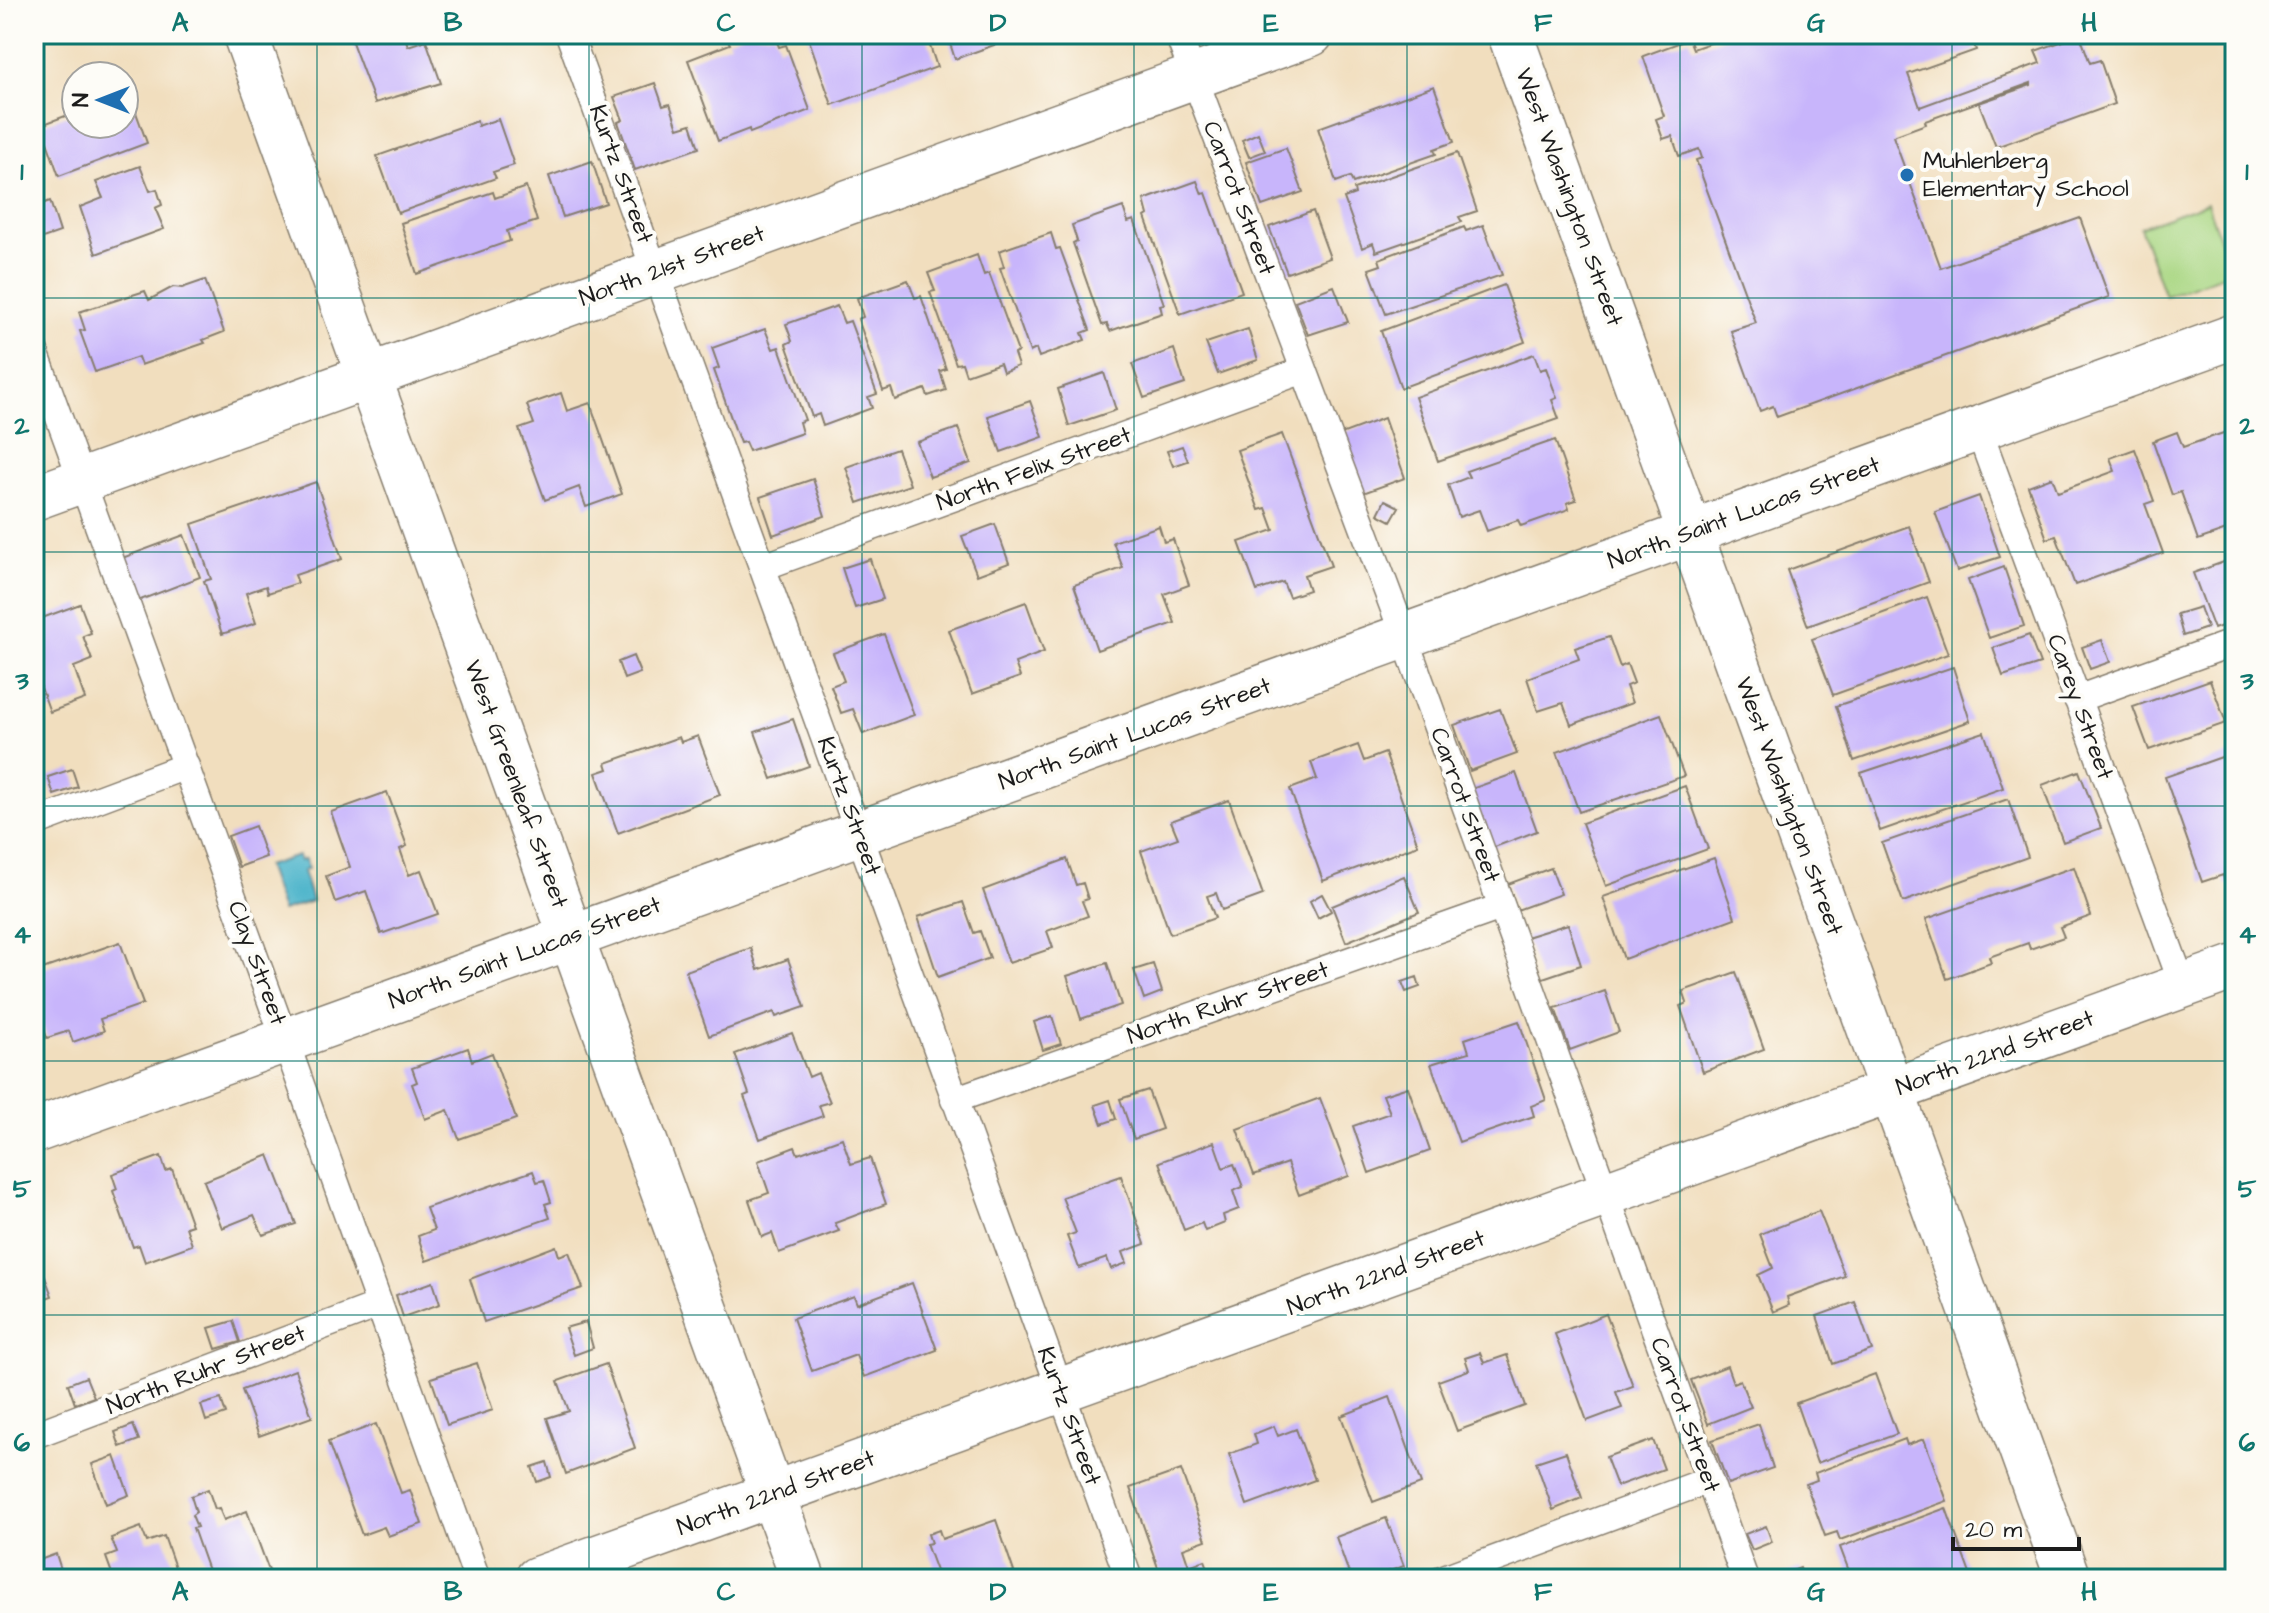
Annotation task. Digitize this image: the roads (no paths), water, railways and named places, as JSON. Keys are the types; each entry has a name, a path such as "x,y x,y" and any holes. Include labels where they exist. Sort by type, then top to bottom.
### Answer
{"street":[{"name":"West Greenleaf Street","path":"245,34 803,1579"},
{"name":"North 21st Street","path":"34,498 1311,34"},
{"name":"West Washington Street","path":"1510,34 2068,1579"},
{"name":"North Saint Lucas Street","path":"34,1131 2235,336"},
{"name":"North 22nd Street","path":"537,1579 2235,967"}],"lane":[{"name":"Kurtz Street","path":"569,34 1129,1579"},
{"name":"Carrot Street","path":"1178,34 1404,636 1745,1579"},
{"name":"Clay Street","path":"34,349 477,1579"},
{"name":"North Felix Street","path":"763,567 1304,370"},
{"name":"Carey Street","path":"1978,428 2183,986"},
{"path":"2077,699 2235,642"},
{"path":"34,823 186,766"},
{"name":"North Ruhr Street","path":"954,1100 1501,907"},
{"name":"North Ruhr Street","path":"34,1435 379,1305"},
{"path":"1441,1579 1709,1480"}],"water":[{"path":"298,856 300,861 305,859 308,869 303,871 312,901 282,911 266,866"}],"place":[{"name":"Muhlenberg Elementary School","path":"1907,175"}]}
